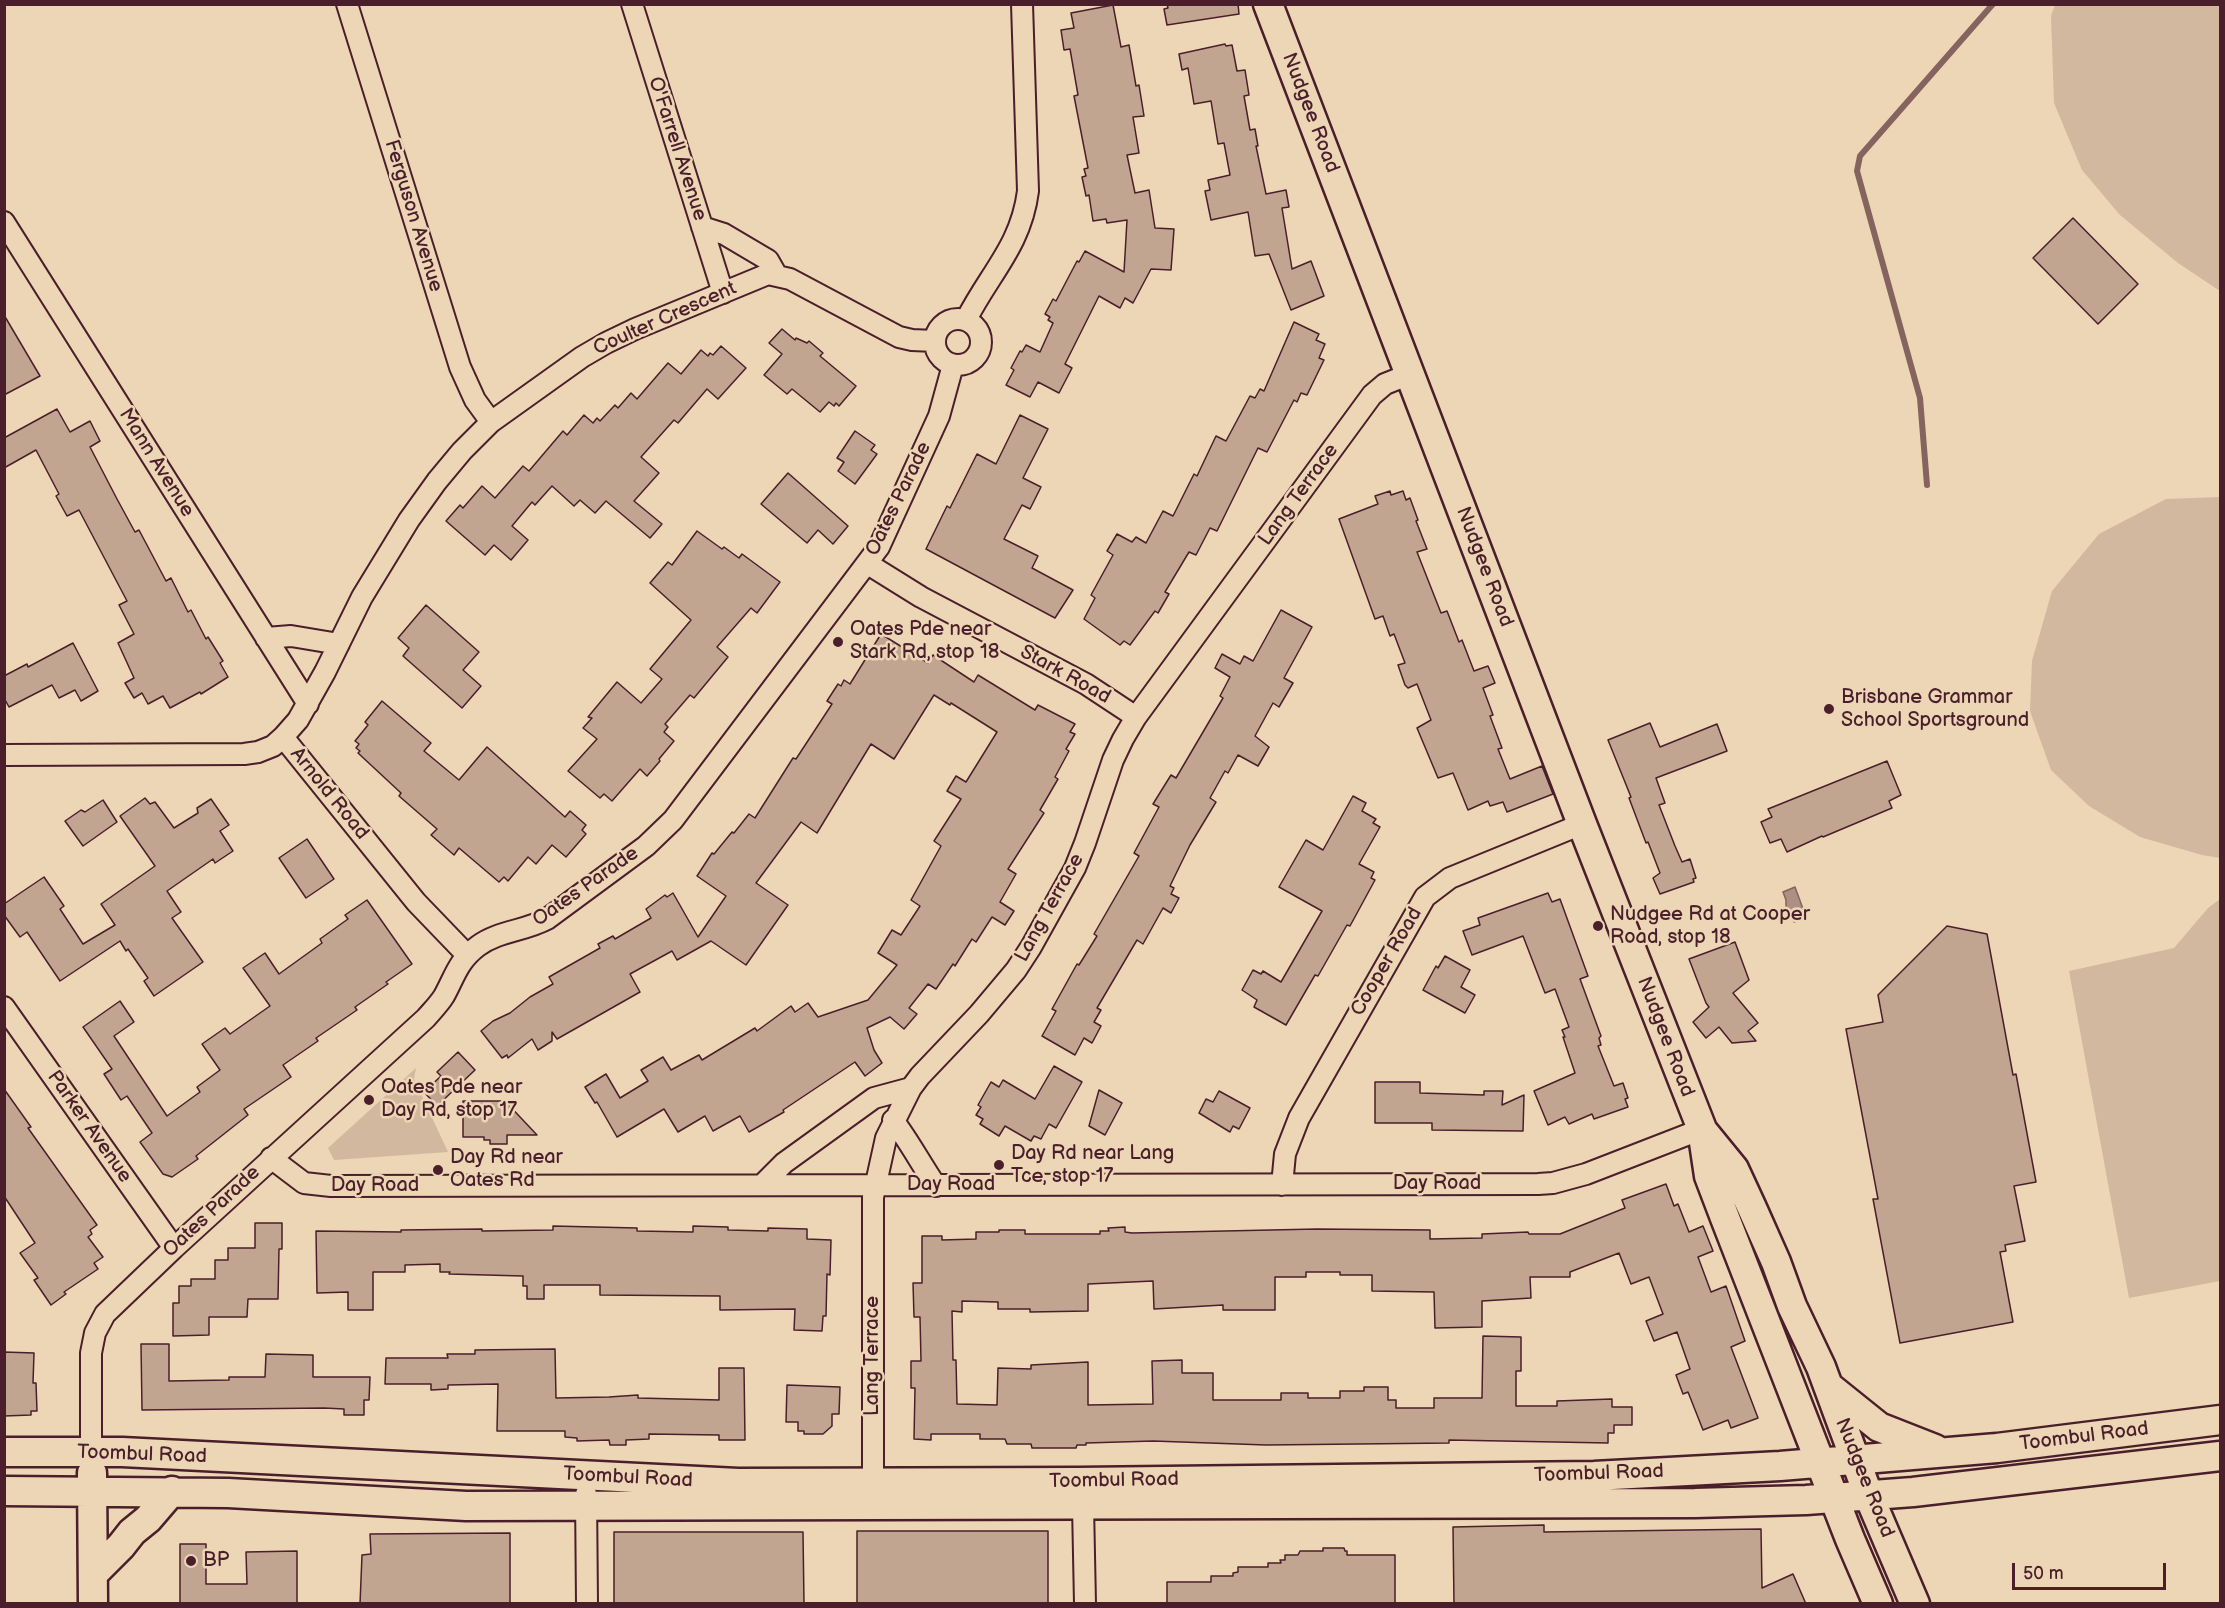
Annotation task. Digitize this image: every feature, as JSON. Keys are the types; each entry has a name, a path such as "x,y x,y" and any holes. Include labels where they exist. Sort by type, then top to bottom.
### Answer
{"main road":[{"name":"Nudgee Road","path":"1268,4 1582,824 1702,1129 1709,1176 1833,1498 1878,1604"},
{"name":"Nudgee Road","path":"1702,1129 1734,1169 1827,1385 1868,1494 1915,1604"},
{"path":"1827,1385 1867,1419 1880,1427 1942,1452"},
{"name":"Toombul Road","path":"4,1491 172,1491 466,1506 586,1506 873,1494 1079,1482 1594,1476 1820,1463 1997,1448 2220,1420"},
{"name":"Toombul Road","path":"4,1452 122,1452 1083,1505 1695,1503 1833,1498 2036,1479 2220,1456"},
{"path":"91,1453 93,1604"},
{"path":"93,1574 132,1532 148,1519 172,1491"}],"street":[{"name":"Ferguson Avenue","path":"347,4 460,367 470,391 491,423"},
{"name":"O'Farrell Avenue","path":"632,4 723,293"},
{"path":"966,320 1012,245 1023,220 1026,206 1028,191 1022,4"},
{"name":"Mann Avenue","path":"4,222 308,704"},
{"path":"702,227 724,234 768,260 776,274 790,279 897,336 912,340 935,341"},
{"name":"Coulter Crescent","path":"284,737 308,704 362,597 409,520 462,451 491,423 582,357 606,343 759,276 776,274"},
{"path":"959,319 966,320 978,330 981,345 974,359 968,363 953,365 941,359 935,347 935,341 936,334 945,323 959,319"},
{"name":"Oates Parade","path":"91,1453 91,1353 95,1333 105,1314 426,1018 443,998 456,968 467,955 489,939 530,928 547,919 660,834 692,797 868,564 888,528 939,416 953,365"},
{"name":"Lang Terrace","path":"873,1494 874,1185 886,1137 893,1120 911,1088 935,1059 979,1014 1016,970 1031,947 1075,868 1113,760 1136,717 1372,395 1381,386 1410,374"},
{"name":"Stark Road","path":"868,564 921,597 1086,684 1136,717"},
{"path":"266,638 291,636 339,644"},
{"name":"Arnold Road","path":"4,755 244,754 266,749 284,737 416,902 467,955"},
{"name":"Cooper Road","path":"1282,1185 1284,1159 1299,1118 1425,897 1449,878 1582,824"},
{"name":"Parker Avenue","path":"4,1007 11,1029 174,1248"},
{"path":"762,1185 784,1162 874,1098 911,1088"},
{"path":"893,1120 911,1144 917,1158 936,1186"},
{"name":"Day Road","path":"272,1158 296,1178 313,1185 936,1186 1553,1183 1586,1174 1702,1129"},
{"path":"587,1477 587,1604"},
{"path":"1083,1505 1085,1604"}],"shaded area":[{"path":"2055,5 2220,5 2220,291 2178,263 2120,215 2082,170 2054,103 2051,16"},
{"path":"2220,497 2220,858 2140,837 2089,806 2051,770 2030,711 2032,661 2052,591 2099,534 2166,499"},
{"path":"1795,887 1806,917 1794,922 1791,914 1786,911 1783,892"},
{"path":"2220,899 2220,1281 2129,1298 2069,971 2174,948 2208,908"},
{"path":"416,1068 414,1079 448,1152 334,1160 328,1148"}],"building":[{"path":"1167,4 1238,4 1239,14 1167,25 1164,9 1168,8"},
{"path":"1113,5 1121,47 1129,45 1144,116 1133,117 1139,153 1127,155 1135,193 1149,190 1155,228 1174,229 1171,270 1151,269 1133,303 1125,298 1120,308 1099,296 1065,364 1072,368 1059,393 1038,382 1030,397 1006,385 1014,370 1011,368 1026,345 1040,352 1053,323 1045,314 1053,299 1056,301 1077,261 1079,262 1085,251 1124,272 1127,220 1107,223 1106,219 1093,221 1089,195 1086,196 1082,177 1086,176 1084,169 1088,168 1074,96 1078,95 1070,49 1064,50 1061,30 1074,28 1071,13"},
{"path":"1225,44 1226,46 1232,45 1237,71 1245,70 1249,95 1244,96 1250,130 1255,129 1258,146 1256,146 1266,194 1286,190 1289,207 1282,208 1292,269 1311,261 1324,296 1291,310 1269,254 1255,256 1248,212 1211,220 1205,191 1210,190 1208,180 1230,175 1224,143 1218,144 1211,101 1194,104 1188,68 1182,70 1179,54"},
{"path":"2073,218 2138,284 2098,324 2033,258"},
{"path":"4,315 40,376 4,395"},
{"path":"1294,322 1319,334 1316,340 1325,344 1319,358 1324,360 1307,395 1301,393 1297,402 1294,400 1267,452 1258,448 1217,531 1210,528 1196,555 1189,552 1165,592 1169,594 1158,613 1155,611 1130,645 1124,641 1120,645 1084,619 1095,598 1091,595 1113,555 1107,551 1117,534 1132,542 1136,537 1146,543 1163,511 1173,516 1194,474 1197,476 1216,436 1226,441 1250,396 1255,398 1260,389 1264,391"},
{"path":"782,329 795,340 796,338 807,343 809,341 823,353 820,356 856,386 839,406 836,403 834,406 829,402 820,412 792,389 787,394 764,375 782,354 769,343"},
{"path":"721,346 746,368 718,399 707,389 678,423 674,420 641,457 659,473 634,501 662,524 650,538 606,501 595,513 580,500 574,506 552,486 535,505 532,502 512,526 528,540 511,560 494,545 485,555 446,521 460,505 463,508 482,486 495,498 523,466 529,471 563,431 567,435 584,415 593,423 597,418 600,421 615,405 618,408 631,393 637,399 668,363 681,374 701,350 708,356 710,353 713,355"},
{"path":"57,409 70,432 90,421 100,441 90,447 135,532 139,530 166,581 171,578 188,612 191,610 206,639 208,637 223,661 220,663 228,677 201,694 200,692 170,708 163,696 148,704 142,693 134,698 125,683 134,678 118,643 134,634 119,605 127,601 79,510 67,516 56,496 59,494 36,450 4,468 4,438"},
{"path":"1020,415 1048,429 1023,478 1041,487 1030,509 1022,505 1004,539 1038,556 1032,568 1073,590 1055,618 926,549 947,506 950,508 977,454 996,464"},
{"path":"855,431 875,445 871,450 877,454 855,484 838,471 844,462 837,458"},
{"path":"788,473 848,526 833,544 818,530 807,543 761,504"},
{"path":"1390,491 1391,495 1403,491 1406,500 1410,498 1427,549 1417,552 1441,613 1447,611 1474,671 1488,666 1495,683 1483,688 1502,748 1498,749 1510,779 1542,766 1553,794 1507,812 1503,802 1490,806 1488,801 1468,810 1453,773 1438,778 1417,728 1431,720 1417,684 1408,688 1405,685 1398,665 1405,663 1394,634 1390,636 1383,616 1375,619 1339,519 1378,504 1375,496"},
{"path":"697,531 739,558 742,554 780,582 757,613 751,608 717,647 728,657 694,698 690,695 665,724 668,727 664,732 674,741 659,759 660,761 647,776 640,769 612,801 604,794 600,798 568,771 597,739 583,728 592,718 588,717 617,682 641,703 662,679 650,669 691,620 650,583 668,562 672,565"},
{"path":"426,605 479,652 463,670 481,686 462,708 403,656 409,648 398,638"},
{"path":"1281,610 1312,627 1284,678 1293,683 1279,707 1273,703 1255,736 1269,747 1258,766 1238,755 1228,773 1225,771 1210,798 1216,802 1190,845 1170,886 1174,888 1171,894 1179,898 1171,913 1163,908 1143,944 1137,940 1097,1008 1101,1010 1094,1022 1101,1026 1092,1043 1084,1038 1075,1055 1042,1036 1056,1011 1052,1009 1077,964 1079,965 1097,936 1094,934 1139,856 1134,853 1159,807 1153,804 1171,775 1176,778 1223,698 1220,696 1230,677 1215,668 1222,654 1240,664 1244,656 1253,661"},
{"path":"881,634 928,663 933,655 974,682 978,675 1035,710 1038,705 1075,724 1070,732 1075,734 1066,749 1069,751 1055,777 1058,779 1040,810 1044,813 1008,869 1016,874 1000,902 1014,911 1005,925 992,917 976,942 972,939 955,966 953,964 936,989 928,984 909,1008 917,1014 904,1029 890,1017 867,1028 874,1050 882,1063 865,1076 855,1062 783,1110 784,1112 749,1132 740,1116 713,1131 705,1116 678,1132 664,1109 617,1137 597,1102 595,1103 585,1087 606,1074 620,1098 648,1081 641,1070 663,1057 671,1070 699,1055 702,1060 755,1028 757,1031 791,1006 795,1012 808,1003 818,1017 868,1000 897,965 878,953 892,930 901,935 920,906 911,900 941,846 934,841 961,799 947,791 956,776 966,782 997,732 934,695 894,759 871,744 817,833 801,822 756,883 788,905 746,965 711,941 677,960 672,951 630,974 640,992 557,1039 552,1032 552,1041 538,1050 532,1039 508,1058 507,1055 502,1058 481,1031 493,1021 510,1013 530,997 553,984 549,977 600,948 598,944 613,936 615,939 651,918 646,909 665,895 667,897 673,893 698,937 726,896 697,876 712,853 714,854 732,832 734,833 749,814 755,818 793,758 796,759 832,704 827,701 838,684 841,686 844,680 850,684"},
{"path":"73,643 98,691 81,701 75,690 59,698 52,685 9,707 4,698 4,676 27,664 28,667"},
{"path":"382,701 431,743 424,751 459,780 487,747 565,817 570,811 586,825 582,830 586,834 566,857 552,845 536,864 528,857 508,881 504,877 499,882 459,848 454,855 431,835 437,829 399,796 401,793 358,753 360,751 356,748 359,744 355,741 368,725 365,722"},
{"path":"1650,723 1660,747 1717,724 1727,751 1656,778 1665,803 1659,805 1675,846 1682,862 1690,859 1696,878 1693,879 1694,882 1660,894 1653,878 1660,873 1648,842 1646,843 1629,798 1631,797 1608,740"},
{"path":"1887,761 1901,795 1889,801 1892,808 1787,852 1781,839 1770,843 1761,822 1772,817 1768,809"},
{"path":"1353,796 1366,803 1362,811 1376,819 1373,823 1380,827 1359,864 1374,872 1371,878 1375,880 1350,926 1347,925 1318,976 1315,975 1286,1025 1254,1007 1257,1000 1242,990 1253,970 1261,974 1263,971 1281,982 1322,911 1279,887 1306,840 1323,850"},
{"path":"145,798 150,804 155,802 174,828 198,813 197,808 211,799 229,825 220,831 233,851 215,863 213,859 167,891 181,912 172,918 203,962 154,996 144,981 148,978 120,941 60,981 27,932 20,937 4,915 4,904 44,877 64,906 60,909 83,944 115,925 101,904 155,866 120,816"},
{"path":"103,800 117,822 83,846 65,821 81,810 85,812"},
{"path":"307,839 334,879 306,898 279,858"},
{"path":"1548,893 1552,902 1560,899 1588,976 1580,979 1601,1036 1599,1038 1601,1045 1598,1046 1614,1086 1623,1083 1628,1098 1625,1099 1628,1107 1594,1119 1592,1114 1569,1124 1565,1117 1548,1125 1534,1091 1575,1073 1562,1030 1569,1027 1555,989 1545,993 1523,936 1472,955 1463,931 1480,925 1478,918"},
{"path":"367,900 412,964 355,1007 357,1010 316,1038 318,1041 283,1065 291,1077 244,1109 248,1115 196,1156 198,1159 172,1177 163,1174 140,1142 152,1133 127,1096 121,1100 104,1074 112,1069 83,1027 120,1001 134,1022 114,1036 167,1116 200,1092 197,1087 220,1070 202,1044 225,1028 230,1034 270,1006 243,968 265,953 279,974 322,943 320,939 348,919 345,915"},
{"path":"1947,926 1987,934 2013,1075 2016,1074 2036,1182 2014,1186 2025,1241 2005,1245 2006,1251 2000,1252 2013,1322 1900,1343 1873,1199 1878,1199 1846,1029 1883,1022 1878,995"},
{"path":"1735,942 1749,980 1733,993 1758,1023 1748,1031 1756,1041 1732,1043 1719,1027 1706,1038 1693,1022 1709,1007 1689,959"},
{"path":"1445,956 1470,970 1461,987 1475,995 1465,1013 1423,990 1436,966 1438,968"},
{"path":"458,1052 475,1070 437,1106 424,1092 441,1076 437,1072"},
{"path":"1054,1066 1082,1082 1056,1128 1049,1124 1041,1139 1034,1136 1031,1141 1005,1126 999,1136 980,1124 983,1119 976,1115 981,1107 978,1105 991,1082 999,1087 1003,1080 1035,1099"},
{"path":"1375,1082 1420,1082 1420,1093 1484,1095 1484,1091 1503,1091 1502,1105 1524,1095 1523,1131 1432,1130 1432,1123 1375,1123"},
{"path":"4,1089 31,1127 28,1128 97,1225 90,1230 92,1234 88,1237 103,1257 94,1263 98,1269 64,1292 66,1294 51,1305 34,1280 38,1278 20,1253 35,1243 4,1196"},
{"path":"1099,1090 1122,1103 1105,1135 1089,1126"},
{"path":"1219,1091 1250,1108 1239,1129 1233,1126 1230,1132 1199,1113 1206,1099 1213,1102"},
{"path":"463,1101 505,1101 537,1135 507,1135 507,1144 490,1144 490,1140 484,1140 484,1137 463,1137"},
{"path":"1666,1184 1674,1206 1678,1204 1689,1232 1703,1226 1713,1251 1698,1257 1711,1292 1726,1286 1745,1341 1731,1347 1758,1418 1731,1428 1728,1420 1703,1430 1688,1392 1683,1394 1676,1375 1690,1369 1677,1332 1654,1341 1646,1321 1663,1314 1649,1277 1631,1284 1619,1253 1570,1272 1570,1277 1530,1277 1531,1298 1482,1301 1482,1327 1435,1328 1434,1292 1372,1291 1372,1275 1340,1275 1340,1272 1306,1272 1306,1277 1275,1277 1275,1310 1223,1310 1223,1305 1154,1309 1153,1281 1088,1284 1088,1311 1030,1312 1030,1309 998,1309 998,1302 962,1301 962,1312 952,1311 957,1404 997,1405 998,1368 1031,1369 1031,1365 1088,1362 1088,1405 1153,1404 1152,1361 1182,1360 1182,1373 1213,1373 1213,1400 1281,1400 1281,1393 1308,1393 1308,1398 1340,1398 1340,1391 1364,1391 1364,1387 1388,1387 1388,1400 1396,1400 1396,1408 1434,1408 1434,1398 1482,1398 1483,1336 1521,1337 1521,1371 1516,1371 1516,1406 1557,1406 1557,1401 1612,1399 1612,1407 1632,1407 1632,1425 1614,1425 1614,1433 1608,1433 1608,1443 1449,1440 1449,1443 1266,1445 1153,1441 1086,1443 1086,1445 1077,1445 1076,1448 1032,1448 1031,1444 1007,1444 1005,1439 980,1439 980,1434 931,1434 931,1440 914,1439 915,1388 911,1388 911,1361 921,1361 920,1317 914,1317 913,1283 922,1283 922,1236 942,1236 942,1240 976,1239 976,1232 999,1232 999,1230 1025,1230 1025,1234 1100,1234 1100,1231 1109,1231 1108,1228 1125,1227 1125,1232 1132,1233 1317,1229 1430,1230 1430,1239 1482,1238 1482,1234 1528,1232 1529,1234 1560,1234 1625,1208 1622,1200"},
{"path":"255,1223 282,1223 278,1299 248,1299 247,1317 209,1317 209,1335 173,1336 173,1303 179,1303 179,1286 191,1286 191,1279 215,1279 215,1260 228,1260 228,1248 255,1248"},
{"path":"553,1226 693,1232 693,1226 728,1227 728,1230 807,1229 807,1239 831,1240 826,1316 823,1316 822,1331 794,1330 795,1309 720,1310 720,1296 600,1295 600,1285 544,1285 544,1299 527,1299 527,1286 523,1286 523,1276 449,1274 450,1272 440,1272 440,1264 405,1265 405,1272 373,1272 373,1310 348,1310 348,1292 317,1293 316,1231 553,1230"},
{"path":"141,1344 169,1344 169,1381 265,1377 266,1354 313,1355 313,1377 370,1377 369,1400 364,1400 364,1415 344,1415 344,1409 324,1408 142,1410"},
{"path":"555,1349 556,1398 638,1395 638,1398 719,1400 719,1368 744,1368 745,1440 719,1440 719,1435 649,1434 649,1439 626,1440 626,1445 610,1445 609,1440 577,1441 577,1438 565,1437 565,1431 497,1431 498,1384 448,1385 448,1389 431,1390 431,1384 385,1384 386,1358 448,1358 447,1354 475,1354 475,1350"},
{"path":"4,1352 34,1353 33,1383 36,1383 37,1411 31,1411 31,1415 4,1416"},
{"path":"787,1385 840,1387 839,1414 832,1414 832,1426 823,1434 804,1434 804,1431 798,1431 798,1422 786,1422"},
{"path":"1544,1525 1544,1532 1761,1529 1762,1588 1793,1574 1806,1604 1454,1604 1453,1527"},
{"path":"857,1531 1048,1531 1048,1604 857,1604"},
{"path":"614,1532 803,1532 804,1604 614,1604"},
{"path":"510,1533 510,1604 360,1604 362,1555 371,1554 370,1534"},
{"path":"180,1544 206,1544 206,1584 247,1584 246,1552 297,1551 297,1604 180,1604"},
{"path":"1323,1548 1344,1548 1347,1555 1395,1555 1395,1604 1167,1604 1167,1582 1211,1582 1211,1576 1233,1576 1233,1573 1238,1572 1238,1567 1268,1567 1268,1563 1281,1563 1280,1560 1285,1560 1285,1555 1298,1555 1300,1551 1323,1551"}],"waterway":[{"path":"1927,485 1920,398 1857,171 1860,156 1993,4"}],"place":[{"name":"Oates Pde near Stark Rd, stop 18","path":"838,642"},
{"name":"Brisbane Grammar School Sportsground","path":"1829,709"},
{"name":"Nudgee Rd at Cooper Road, stop 18","path":"1598,926"},
{"name":"Oates Pde near Day Rd, stop 17","path":"369,1100"},
{"name":"Day Rd near Lang Tce, stop 17","path":"999,1165"},
{"name":"Day Rd near Oates Rd","path":"438,1170"},
{"name":"BP","path":"191,1561"}]}
